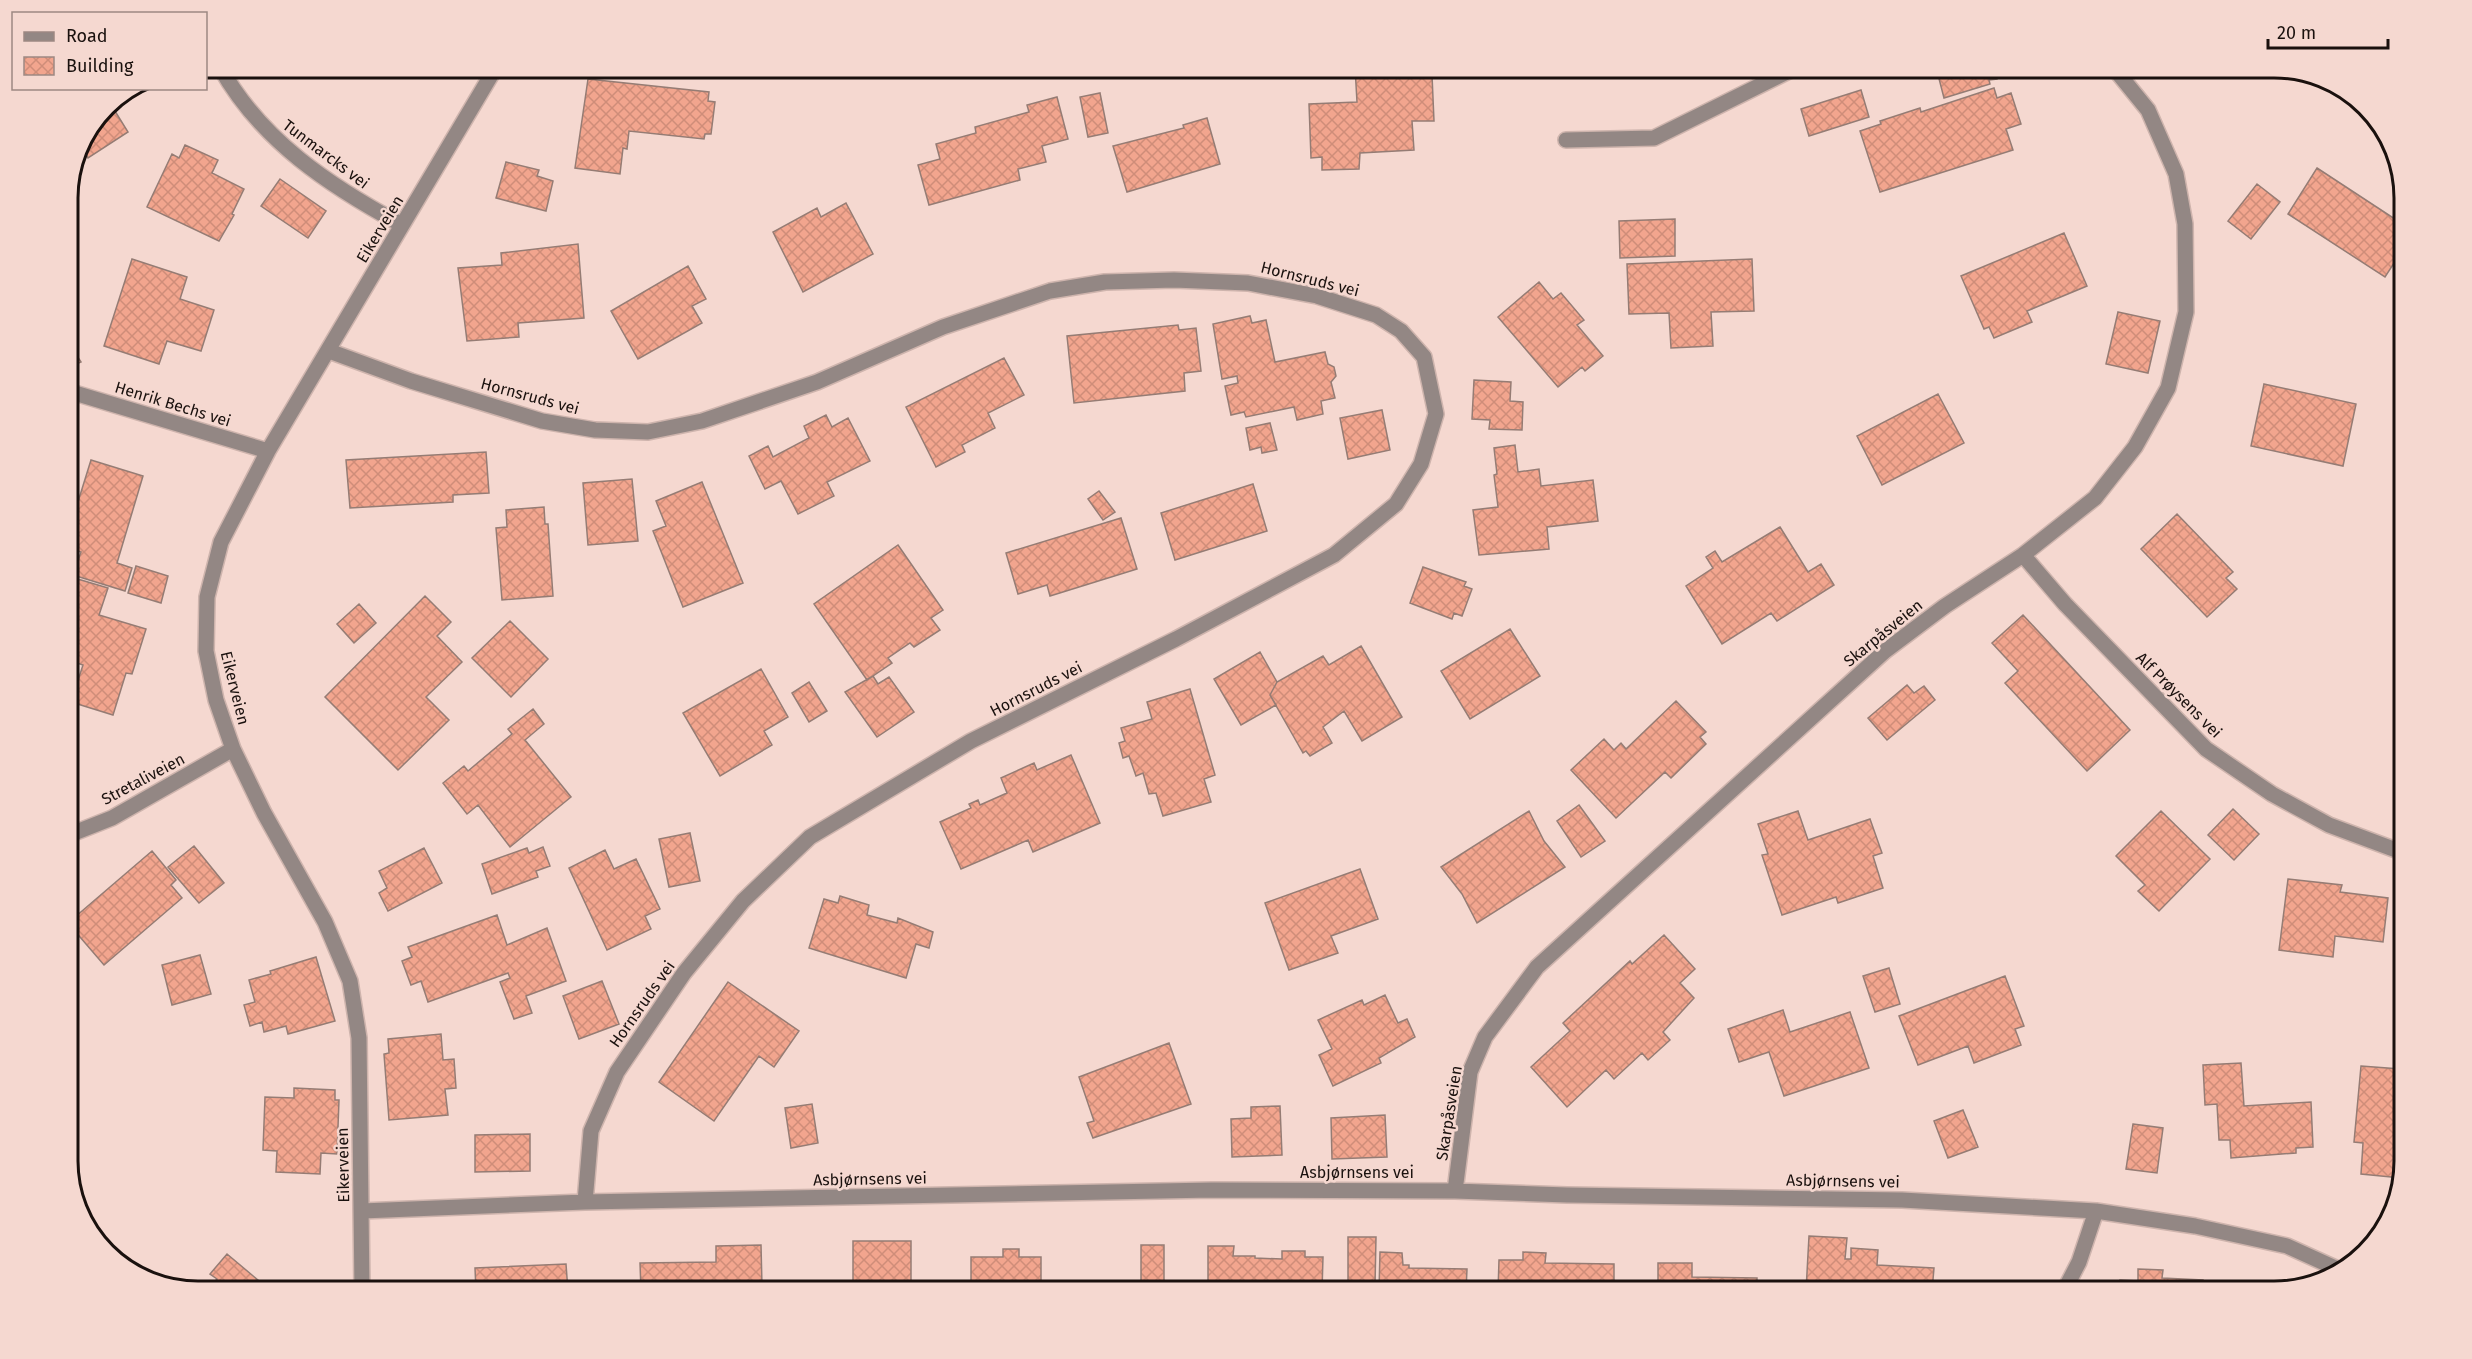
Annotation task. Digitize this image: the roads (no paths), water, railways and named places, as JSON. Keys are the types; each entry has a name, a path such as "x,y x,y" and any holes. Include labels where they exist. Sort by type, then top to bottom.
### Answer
{"street":[{"name":"Tunmarcks vei","path":"226,78 233,91 272,137 352,198 402,225"},
{"name":"Eikerveien","path":"362,1281 359,1038 350,981 325,922 264,813 233,749 216,700 206,651 207,597 222,542 268,451 490,78"},
{"path":"1566,140 1654,138 1777,78"},
{"name":"Skarpåsveien","path":"1455,1191 1470,1072 1485,1037 1537,967 1885,651 1945,606 2023,555 2095,498 2135,447 2168,388 2186,312 2186,224 2176,174 2148,110 2121,78"},
{"name":"Hornsruds vei","path":"329,351 411,381 543,421 595,430 648,432 702,421 817,382 943,327 1050,291 1105,282 1174,280 1248,283 1317,296 1376,315 1401,331 1425,357 1436,414 1421,464 1396,504 1334,555 1176,639 971,741 810,837 743,901 684,973 617,1072 591,1131 585,1202"},
{"name":"Henrik Bechs vei","path":"78,394 268,451"},
{"name":"Alf Prøysens vei","path":"2023,555 2065,604 2206,749 2272,794 2329,825 2394,849"},
{"name":"Stretaliveien","path":"78,831 112,818 233,749"},
{"name":"Asbjørnsens vei","path":"362,1211 585,1202 1212,1190 1455,1191 1567,1196 1902,1200 2096,1211 2195,1226 2287,1246 2332,1266"},
{"path":"2070,1281 2079,1262 2096,1211"}]}
